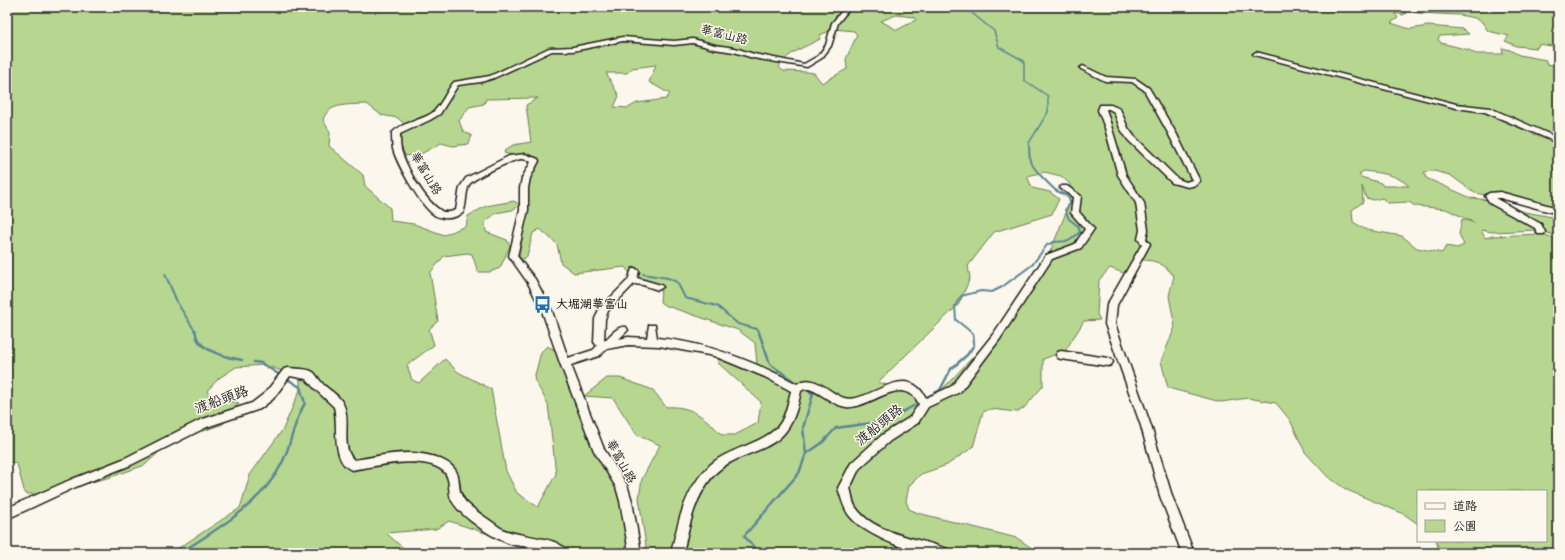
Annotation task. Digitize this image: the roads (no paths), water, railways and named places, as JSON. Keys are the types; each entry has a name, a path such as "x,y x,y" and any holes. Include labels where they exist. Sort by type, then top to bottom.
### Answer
{"street":[{"name":"華富山路","path":"635,553 626,501 621,485 599,451 565,363 547,311 532,281 513,256 524,210 524,188 526,178 535,161 524,156 512,158 469,180 462,192 460,211 455,214 438,214 416,188 403,164 397,147 396,133 401,129 428,118 437,112 456,83 492,77 551,49 573,49 623,39 674,43 693,41 714,47 735,50 753,56 805,66 820,57 829,45 835,23 848,7"},
{"path":"1256,54 1456,106 1487,110 1558,141"},
{"path":"1083,68 1105,79 1134,80 1146,89 1182,151 1196,181 1193,184 1180,184 1131,138 1124,128 1120,116 1114,108 1103,107 1102,110 1109,128 1122,175 1140,203 1144,230 1142,239 1146,244 1112,305 1110,324 1146,426 1166,496 1188,553"},
{"path":"924,404 956,389 997,336 1050,257 1078,246 1090,229 1075,213 1077,196 1064,188"},
{"path":"1541,232 1538,226 1494,202 1489,196 1500,195 1558,211"},
{"path":"604,346 599,342 600,319 604,310 632,282 635,271"},
{"path":"632,282 643,282 658,287"},
{"path":"652,328 652,341"},
{"path":"565,363 596,353 623,330"},
{"name":"渡船頭路","path":"604,346 628,341 652,341 715,352 769,374 798,388 806,384 815,386 843,403 851,403 879,392 903,387 916,391 924,404 914,420 886,438 855,466 844,488 853,512 863,523 893,537 943,553"},
{"path":"1061,355 1108,362"},
{"name":"渡船頭路","path":"7,514 74,483 127,462 204,423 256,406 269,396 288,372 309,375 340,408 343,446 348,463 352,465 393,458 412,458 433,461 447,467 453,476 456,497 463,507 497,532 513,539 546,544 562,553"},
{"path":"677,553 687,509 708,473 721,461 775,437 784,428 798,388"}],"waterway":[{"path":"969,7 973,14 994,31 999,47 1024,61 1024,80 1048,96 1048,112 1029,143 1029,147"},
{"path":"970,331 956,320 955,306 961,296 981,291 992,292 1002,287 1032,265 1047,245 1054,242 1069,241 1080,232 1078,226 1069,219 1065,210 1071,202 1067,196 1055,190 1039,174 1030,162 1029,147"},
{"path":"165,274 178,304 195,331"},
{"path":"643,274 668,278 677,282 685,298 717,306 738,324 757,329 758,331"},
{"path":"195,330 198,340 206,348 224,356 242,360"},
{"path":"758,330 770,364 799,385"},
{"path":"927,397 940,390 951,369 967,355 974,345 973,334 970,331"},
{"path":"254,362 261,363 280,375"},
{"path":"180,553 209,535 251,503 273,478 285,456 301,410 305,403 300,387 289,380"},
{"path":"804,388 813,394 803,428 806,454"},
{"path":"806,454 822,443 836,428 886,421 917,404"},
{"path":"759,553 744,536 799,473 806,454"}],"place":[{"name":"大堀湖華富山","path":"543,305"}]}
